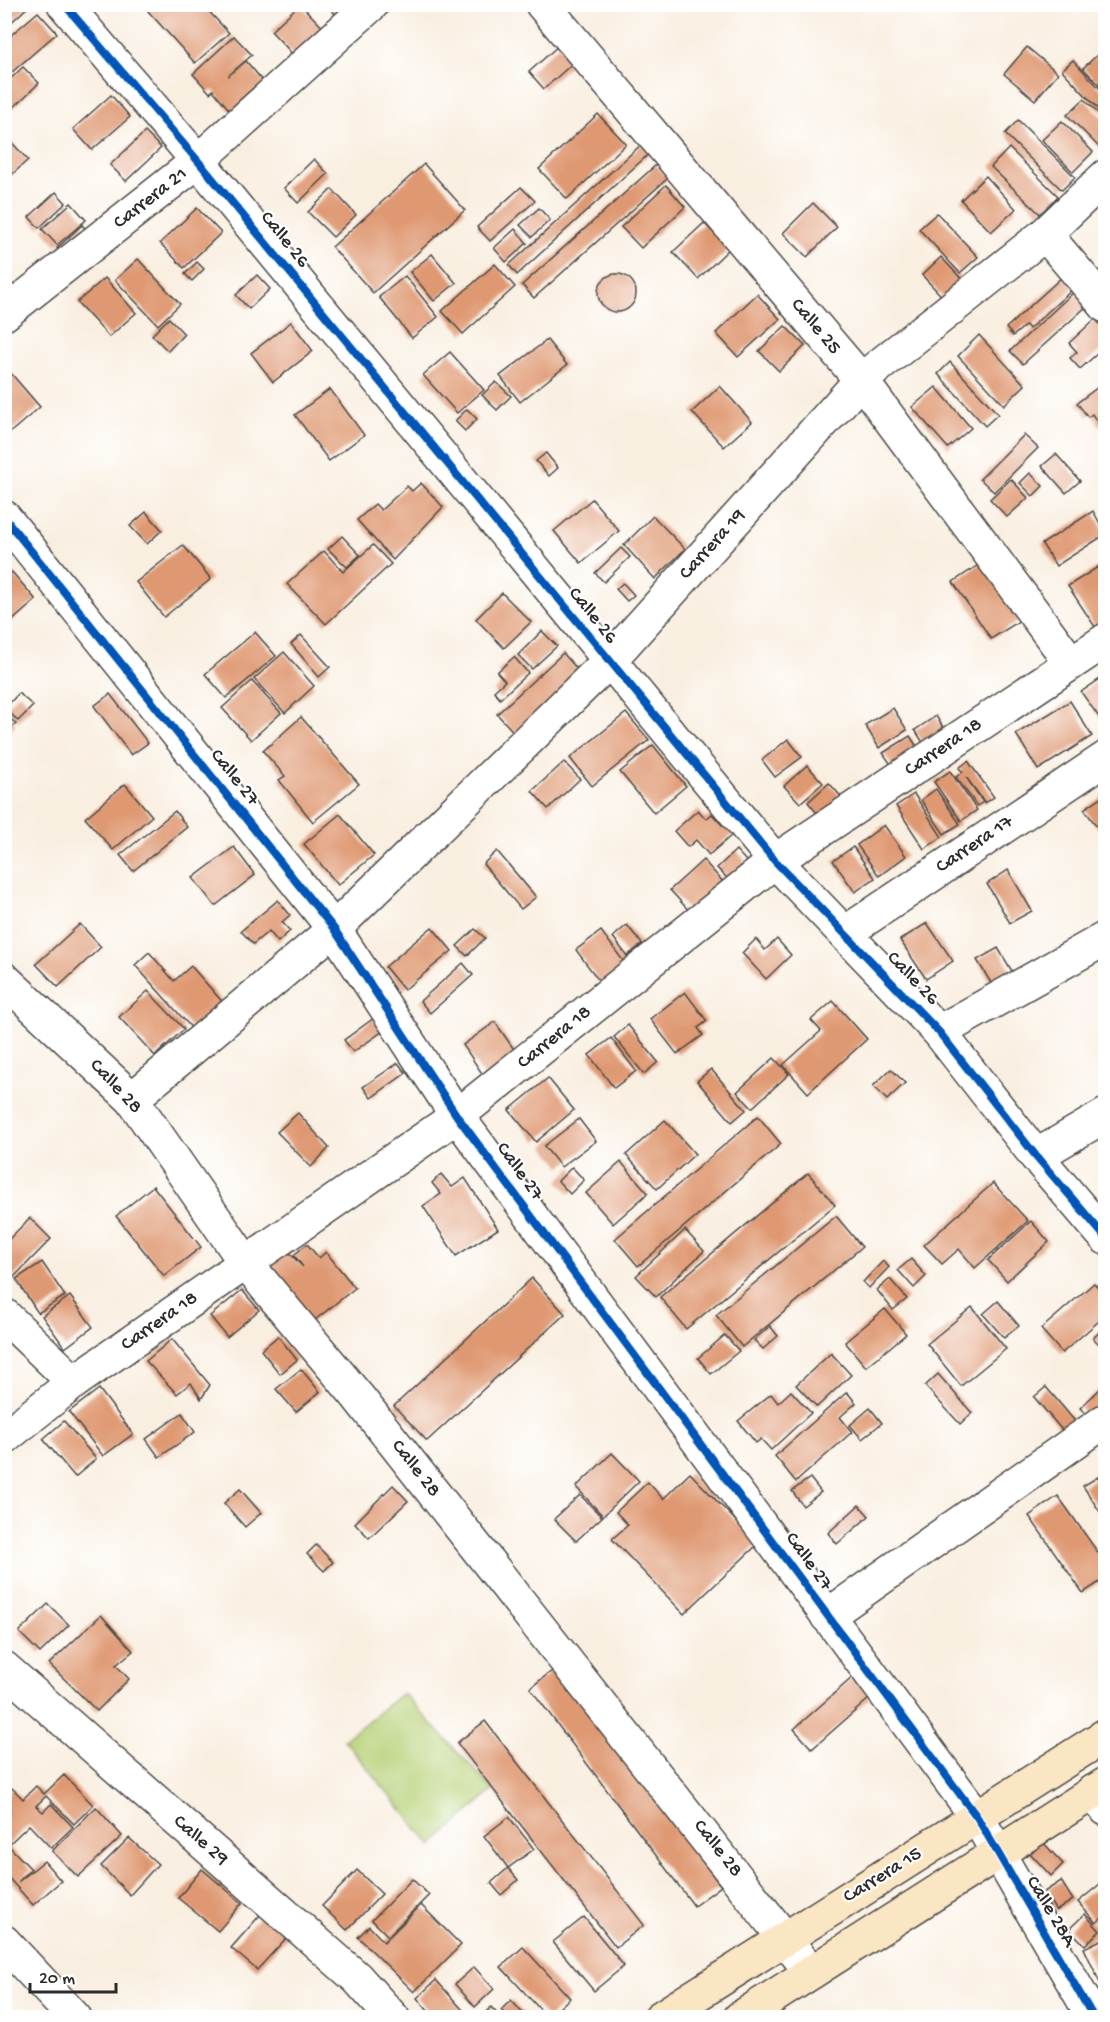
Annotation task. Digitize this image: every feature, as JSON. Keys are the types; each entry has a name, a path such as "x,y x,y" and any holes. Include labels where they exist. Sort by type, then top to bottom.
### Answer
{"main road":[{"name":"Carrera 15","path":"660,2018 1106,1735"},
{"path":"740,2018 996,1854 1101,1795"}],"street":[{"name":"Calle 26","path":"64,4 198,161 608,662 776,861 939,1032 1036,1156 1106,1238"},
{"name":"Carrera 21","path":"4,314 198,161 372,4"},
{"name":"Calle 25","path":"542,4 861,380 1071,663"},
{"name":"Carrera 19","path":"132,1099 334,929 608,662 861,380 1045,234 1106,176"},
{"path":"1045,234 1106,306"},
{"name":"Calle 27","path":"4,517 334,929 457,1116 976,1817 996,1854"},
{"name":"Carrera 18","path":"4,1438 74,1382 457,1116 776,861 1106,640"},
{"name":"Carrera 17","path":"845,933 1106,758"},
{"path":"939,1032 1106,938"},
{"name":"Calle 28","path":"4,979 132,1099 245,1262 358,1397 786,1937 811,1972"},
{"path":"1036,1156 1106,1115"},
{"path":"4,1315 74,1382"},
{"path":"827,1616 1106,1420"},
{"name":"Calle 29","path":"4,1668 357,1978 393,2018"},
{"name":"Calle 28A","path":"996,1854 1094,2018"},
{"path":"4,1942 75,2018"}],"green space":[{"path":"403,1693 493,1790 432,1846 344,1740"}],"building":[{"path":"4,4 31,4 4,29"},
{"path":"155,4 202,4 229,33 195,63 148,11"},
{"path":"300,4 331,36 301,63 271,31"},
{"path":"326,4 347,4 337,16"},
{"path":"38,12 57,33 4,79 4,41"},
{"path":"234,36 252,55 228,76 246,61 269,88 235,117 213,90 210,93 193,74"},
{"path":"559,45 574,62 544,89 529,72"},
{"path":"1027,47 1058,73 1035,100 1004,74"},
{"path":"1106,47 1106,92 1083,68"},
{"path":"1073,60 1106,95 1106,107 1101,112 1062,70"},
{"path":"23,67 39,83 7,114 4,85"},
{"path":"111,95 130,117 92,150 73,129"},
{"path":"1084,99 1106,121 1106,154 1067,115"},
{"path":"598,114 626,144 567,199 539,169"},
{"path":"1018,120 1075,177 1062,190 1005,134"},
{"path":"1062,121 1093,152 1073,172 1042,140"},
{"path":"145,132 161,148 126,181 110,165"},
{"path":"4,134 28,160 6,180 4,178"},
{"path":"644,142 652,151 517,275 509,265"},
{"path":"1009,148 1058,196 1040,214 991,167"},
{"path":"314,159 328,174 298,203 284,188"},
{"path":"424,164 465,210 373,293 332,247"},
{"path":"656,165 668,178 534,298 522,285"},
{"path":"986,176 1016,209 991,232 961,200"},
{"path":"666,185 685,207 641,248 621,227"},
{"path":"521,187 535,201 490,241 477,227"},
{"path":"332,189 356,215 333,237 308,212"},
{"path":"56,192 66,203 39,228 29,217"},
{"path":"71,203 86,220 57,245 42,229"},
{"path":"813,203 837,227 807,257 783,233"},
{"path":"197,208 221,233 184,268 160,243"},
{"path":"539,208 550,220 532,237 520,225"},
{"path":"937,213 978,257 960,273 919,229"},
{"path":"704,223 729,249 698,279 673,252"},
{"path":"82,225 94,238 68,261 57,248"},
{"path":"515,229 527,243 506,262 494,248"},
{"path":"432,254 456,283 434,301 410,272"},
{"path":"941,257 968,286 949,304 922,275"},
{"path":"138,259 180,304 158,325 115,280"},
{"path":"197,262 204,269 192,281 185,274"},
{"path":"495,264 515,287 463,334 442,311"},
{"path":"617,274 631,279 636,293 631,307 617,312 603,307 598,293 603,279"},
{"path":"257,275 270,289 249,309 236,295"},
{"path":"405,276 438,317 412,338 379,297"},
{"path":"1063,276 1074,288 1029,329 1026,325 1013,336 1006,328"},
{"path":"105,278 136,313 109,337 77,302"},
{"path":"1075,291 1088,305 1023,364 1010,351"},
{"path":"757,294 780,319 738,357 716,333"},
{"path":"169,318 184,334 168,351 152,335"},
{"path":"1095,319 1106,330 1106,346 1080,369 1070,358 1077,352 1069,343"},
{"path":"291,322 313,351 273,382 251,353"},
{"path":"785,326 805,346 779,371 759,351"},
{"path":"979,335 1025,385 1004,405 958,356"},
{"path":"547,340 567,365 520,402 500,376"},
{"path":"450,352 484,390 457,413 423,375"},
{"path":"950,362 998,414 985,426 938,374"},
{"path":"9,371 40,407 6,436 4,375"},
{"path":"1106,381 1106,422 1100,426 1092,414 1088,417 1077,403"},
{"path":"496,382 511,396 497,410 482,395"},
{"path":"720,386 752,422 724,447 692,412"},
{"path":"936,387 971,428 948,448 912,407"},
{"path":"330,389 364,435 329,461 295,415"},
{"path":"467,409 477,419 465,431 455,421"},
{"path":"1024,435 1038,448 994,492 980,479"},
{"path":"546,453 558,468 549,476 536,461"},
{"path":"1056,454 1080,481 1066,493 1042,466"},
{"path":"1030,473 1043,486 1033,496 1020,483"},
{"path":"1011,479 1028,498 1007,517 990,499"},
{"path":"421,483 443,507 393,560 357,520 375,504 381,510 407,486 412,491"},
{"path":"592,499 619,531 581,563 554,531"},
{"path":"1093,511 1106,534 1056,566 1042,544"},
{"path":"146,512 162,530 147,544 130,526"},
{"path":"653,516 685,549 655,579 624,545"},
{"path":"342,536 360,555 347,567 328,549"},
{"path":"183,545 211,579 164,617 136,582"},
{"path":"373,545 391,564 326,624 287,584 324,551 343,572"},
{"path":"621,548 630,557 604,582 595,573"},
{"path":"989,558 1027,616 991,639 953,582"},
{"path":"1101,565 1106,571 1106,628 1099,633 1068,586"},
{"path":"12,572 36,600 4,628 4,579"},
{"path":"623,583 634,595 627,601 616,589"},
{"path":"502,593 531,622 504,648 476,619"},
{"path":"542,631 557,646 532,669 518,655"},
{"path":"255,632 276,656 226,698 205,674"},
{"path":"301,635 330,667 319,677 291,644"},
{"path":"284,652 314,686 285,713 254,679"},
{"path":"563,653 585,678 520,739 497,714"},
{"path":"514,657 528,673 500,699 494,691 505,681 497,672"},
{"path":"1106,675 1106,727 1081,692"},
{"path":"252,681 281,713 251,740 222,708"},
{"path":"19,693 33,706 18,721 5,708"},
{"path":"110,694 148,743 131,755 94,706"},
{"path":"1070,701 1092,736 1038,770 1016,734"},
{"path":"893,708 907,730 879,748 865,725"},
{"path":"4,713 16,724 4,735"},
{"path":"626,713 649,740 592,786 570,758"},
{"path":"936,716 948,735 927,749 915,730"},
{"path":"301,717 359,784 313,822 279,780 285,776 263,751"},
{"path":"910,736 923,756 897,773 883,753"},
{"path":"788,739 802,757 775,777 762,760"},
{"path":"653,745 686,786 654,813 620,772"},
{"path":"968,761 994,797 985,803 966,777 983,802 977,806 956,777 963,772 959,768"},
{"path":"564,762 580,779 548,809 532,791"},
{"path":"807,765 823,783 800,803 784,786"},
{"path":"950,771 977,810 961,821 934,782"},
{"path":"829,783 846,802 824,822 808,802"},
{"path":"125,784 152,816 113,850 85,818"},
{"path":"936,789 960,824 944,834 921,800"},
{"path":"914,794 942,837 924,849 896,806"},
{"path":"1106,794 1106,839 1084,809"},
{"path":"698,810 706,819 712,814 722,825 730,817 740,828 709,855 696,840 688,847 674,831"},
{"path":"175,811 187,827 133,871 120,855"},
{"path":"340,814 374,855 338,885 304,844"},
{"path":"884,825 906,856 879,876 857,845"},
{"path":"234,847 255,875 215,906 193,878"},
{"path":"853,847 875,878 855,892 833,861"},
{"path":"736,850 746,861 728,879 717,868"},
{"path":"497,851 536,897 521,909 483,864"},
{"path":"703,860 726,885 693,915 670,890"},
{"path":"1008,870 1032,911 1010,923 987,884"},
{"path":"278,900 290,915 282,922 290,931 278,942 269,931 253,944 241,931"},
{"path":"927,923 953,961 926,979 900,940"},
{"path":"80,924 101,947 58,987 36,964"},
{"path":"627,925 642,944 627,956 613,937"},
{"path":"432,927 452,951 404,990 385,967"},
{"path":"475,929 485,938 467,956 457,946"},
{"path":"601,931 630,970 605,989 576,950"},
{"path":"756,939 765,950 777,939 791,955 766,979 742,953"},
{"path":"998,948 1015,976 994,988 977,960"},
{"path":"149,952 174,981 191,966 226,1006 196,1033 135,965"},
{"path":"463,963 473,975 430,1013 420,1001"},
{"path":"148,991 184,1029 155,1056 119,1017"},
{"path":"685,992 707,1021 698,1028 703,1035 677,1054 650,1019"},
{"path":"833,1001 867,1039 808,1093 783,1065 821,1031 811,1020"},
{"path":"374,1018 383,1031 353,1052 344,1040"},
{"path":"495,1022 518,1055 485,1078 463,1045"},
{"path":"628,1025 658,1062 644,1074 614,1037"},
{"path":"611,1038 636,1071 614,1088 589,1055"},
{"path":"774,1058 789,1074 752,1108 737,1092"},
{"path":"398,1063 406,1073 371,1098 363,1087"},
{"path":"711,1069 746,1110 732,1122 697,1081"},
{"path":"891,1069 905,1083 887,1100 873,1086"},
{"path":"548,1078 574,1110 536,1142 509,1110"},
{"path":"298,1113 329,1148 311,1167 277,1132"},
{"path":"758,1116 781,1144 638,1266 615,1239"},
{"path":"579,1119 596,1141 561,1167 544,1146"},
{"path":"665,1120 695,1154 657,1189 626,1155"},
{"path":"621,1162 648,1193 613,1224 586,1193"},
{"path":"572,1167 584,1180 570,1194 558,1181"},
{"path":"808,1173 835,1205 686,1329 660,1297"},
{"path":"441,1174 452,1187 465,1178 498,1229 456,1256 423,1206 441,1194 432,1183"},
{"path":"993,1183 1028,1221 975,1268 959,1249 942,1264 924,1245"},
{"path":"153,1186 201,1247 164,1276 116,1216"},
{"path":"836,1216 862,1247 742,1347 716,1315"},
{"path":"30,1218 51,1239 13,1278 4,1270 4,1244"},
{"path":"1031,1221 1049,1242 1007,1281 988,1260"},
{"path":"685,1230 704,1251 656,1297 636,1276"},
{"path":"307,1244 319,1258 326,1252 355,1288 310,1324 261,1265 282,1245 303,1267 294,1255"},
{"path":"911,1259 926,1276 914,1288 898,1270"},
{"path":"883,1261 889,1267 869,1288 863,1282"},
{"path":"42,1262 65,1296 38,1313 16,1279"},
{"path":"532,1278 565,1314 427,1441 394,1406"},
{"path":"890,1279 907,1299 893,1310 877,1290"},
{"path":"1094,1283 1106,1296 1106,1315 1062,1353 1041,1329"},
{"path":"242,1290 259,1310 227,1337 210,1316"},
{"path":"70,1296 93,1327 65,1348 42,1316"},
{"path":"998,1301 1019,1326 1004,1338 983,1314"},
{"path":"972,1307 1006,1349 961,1386 927,1344"},
{"path":"885,1309 906,1334 866,1367 845,1342"},
{"path":"770,1326 778,1336 763,1349 754,1340"},
{"path":"1106,1326 1106,1351 1093,1338"},
{"path":"725,1335 739,1351 711,1374 698,1358"},
{"path":"278,1336 297,1360 280,1374 261,1350"},
{"path":"172,1339 210,1385 201,1399 191,1383 177,1394 146,1361"},
{"path":"831,1353 851,1375 817,1407 796,1385"},
{"path":"301,1369 320,1392 296,1412 276,1389"},
{"path":"938,1374 972,1413 960,1424 925,1386"},
{"path":"1046,1387 1079,1426 1067,1436 1034,1397"},
{"path":"99,1389 133,1434 103,1456 69,1412"},
{"path":"1100,1389 1106,1394 1106,1404 1090,1418 1080,1408"},
{"path":"791,1391 811,1413 771,1450 761,1439 756,1443 738,1421 771,1394 778,1403"},
{"path":"847,1392 856,1403 840,1417 852,1432 796,1482 775,1456"},
{"path":"870,1408 882,1423 862,1439 850,1425"},
{"path":"182,1413 195,1432 159,1457 146,1439"},
{"path":"64,1421 96,1459 75,1477 43,1439"},
{"path":"612,1453 639,1481 603,1516 576,1487"},
{"path":"1106,1472 1106,1521 1083,1486"},
{"path":"690,1473 758,1544 684,1614 612,1539 628,1525 616,1512 648,1482 663,1499"},
{"path":"810,1478 821,1492 803,1506 792,1491"},
{"path":"393,1485 408,1501 369,1538 355,1523"},
{"path":"240,1489 261,1513 245,1527 224,1503"},
{"path":"580,1495 602,1517 576,1541 554,1519"},
{"path":"1058,1496 1106,1564 1106,1578 1083,1593 1029,1516"},
{"path":"859,1505 869,1516 837,1544 828,1533"},
{"path":"316,1545 333,1562 324,1571 307,1554"},
{"path":"48,1604 69,1625 40,1653 19,1632"},
{"path":"101,1615 133,1651 116,1665 129,1679 97,1711 49,1664"},
{"path":"556,1668 721,1886 694,1906 530,1688"},
{"path":"854,1676 871,1697 812,1749 794,1729"},
{"path":"485,1721 644,1925 616,1947 457,1743"},
{"path":"64,1775 93,1805 74,1824 46,1796 36,1806 43,1812 51,1804 73,1827 51,1848 29,1825 8,1845 31,1869 18,1882 44,1861 61,1881 33,1905 4,1873 4,1795 12,1788 23,1799 36,1786 44,1794"},
{"path":"96,1807 122,1836 78,1877 52,1851"},
{"path":"509,1817 534,1849 508,1868 484,1836"},
{"path":"129,1838 158,1864 130,1895 101,1866"},
{"path":"1040,1839 1063,1864 1051,1876 1028,1851"},
{"path":"508,1868 518,1880 501,1895 491,1883"},
{"path":"202,1869 242,1903 218,1931 178,1898"},
{"path":"357,1870 382,1894 347,1930 322,1906"},
{"path":"412,1879 429,1895 388,1936 372,1920"},
{"path":"1106,1879 1106,1915 1096,1923 1078,1902"},
{"path":"1061,1881 1073,1900 1056,1911 1044,1892"},
{"path":"421,1905 461,1945 414,1992 358,1937 369,1926 384,1942"},
{"path":"261,1914 288,1936 257,1970 231,1948"},
{"path":"1085,1914 1100,1931 1085,1945 1069,1929"},
{"path":"584,1917 624,1966 594,1991 553,1942"},
{"path":"1103,1939 1106,1983 1101,1985 1084,1948"},
{"path":"523,1947 570,1998 548,2018 501,1967"},
{"path":"474,1967 494,1989 475,2007 455,1984"},
{"path":"436,1980 470,2018 434,2018 417,1998"},
{"path":"511,2000 527,2018 509,2018 501,2010"},
{"path":"491,2007 501,2018 480,2018"}],"cycle path":[{"path":"64,4 198,161 775,861 939,1032 1036,1156 1106,1238"},
{"path":"4,517 334,929 457,1116 977,1817 1094,2018"}]}
